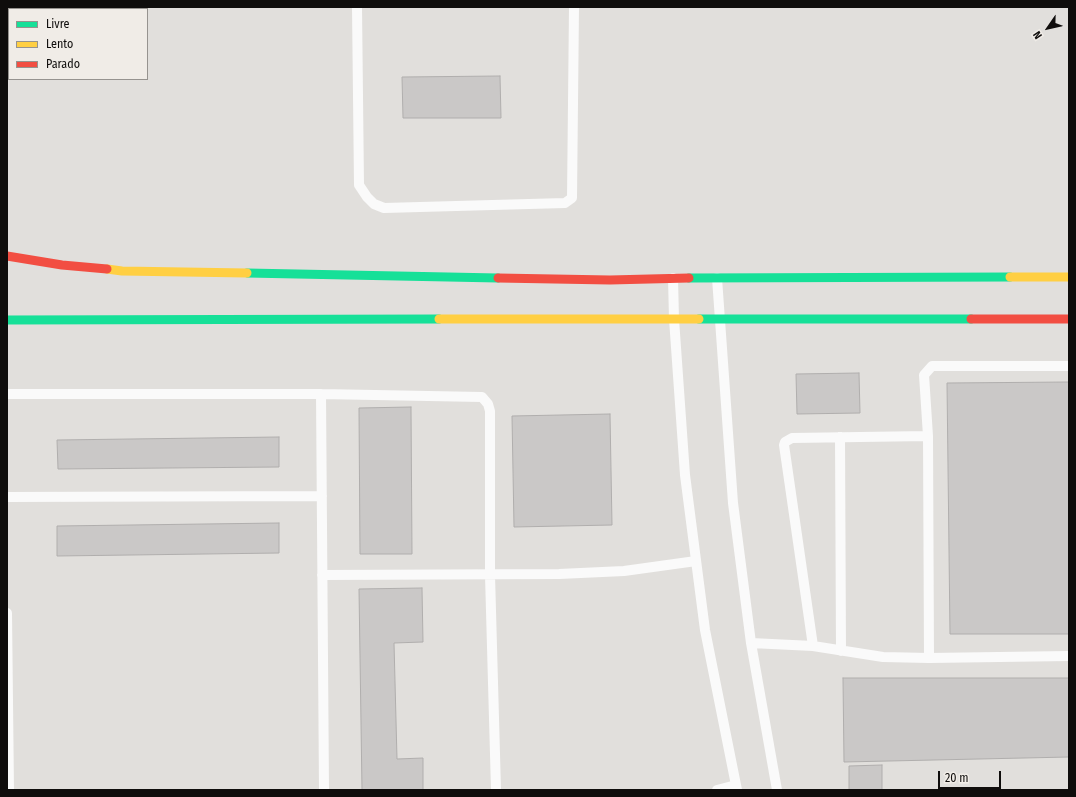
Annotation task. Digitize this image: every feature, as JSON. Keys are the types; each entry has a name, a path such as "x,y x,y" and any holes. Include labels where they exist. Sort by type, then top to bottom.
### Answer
{"street":[{"path":"7,256 62,265 122,271 602,280 673,278 1069,277"},
{"path":"7,320 1069,319"}],"lane":[{"path":"357,7 359,185 374,204 384,208 565,203 572,198 574,7"},
{"path":"673,278 674,319 684,475 705,630 737,788 717,790"},
{"path":"716,278 733,503 752,643 777,790"},
{"path":"929,658 928,436 924,375 932,366 1069,366"},
{"path":"7,394 321,394 482,398 488,404 490,411 490,575 496,790"},
{"path":"321,394 324,790"},
{"path":"813,646 784,445 792,438 928,436"},
{"path":"840,437 841,651"},
{"path":"7,496 322,496"},
{"path":"322,576 559,574 624,571 696,561"},
{"path":"7,614 8,790"},
{"path":"752,643 813,646 883,657 929,658 1069,656"}],"building":[{"path":"500,76 501,118 403,118 402,77"},
{"path":"859,373 860,413 797,414 796,374"},
{"path":"1069,382 1069,634 950,634 947,383"},
{"path":"411,407 412,554 360,554 359,408"},
{"path":"610,414 612,525 514,527 512,416"},
{"path":"279,437 279,467 58,469 57,440"},
{"path":"279,523 279,553 57,556 57,526"},
{"path":"422,588 423,642 394,643 397,759 423,758 423,790 362,790 359,589"},
{"path":"843,678 1069,678 1069,757 844,762"},
{"path":"882,765 882,790 849,790 849,766"}],"traffic: fast":[{"path":"247,273 498,278"},
{"path":"689,278 1010,277"},
{"path":"7,320 439,319"},
{"path":"699,319 971,319"}],"traffic: slow":[{"path":"107,269 122,271 247,273"},
{"path":"1010,277 1069,277"},
{"path":"439,319 699,319"}],"traffic: jam":[{"path":"7,256 62,265 107,269"},
{"path":"498,278 610,280 689,278"},
{"path":"971,319 1069,319"}]}
